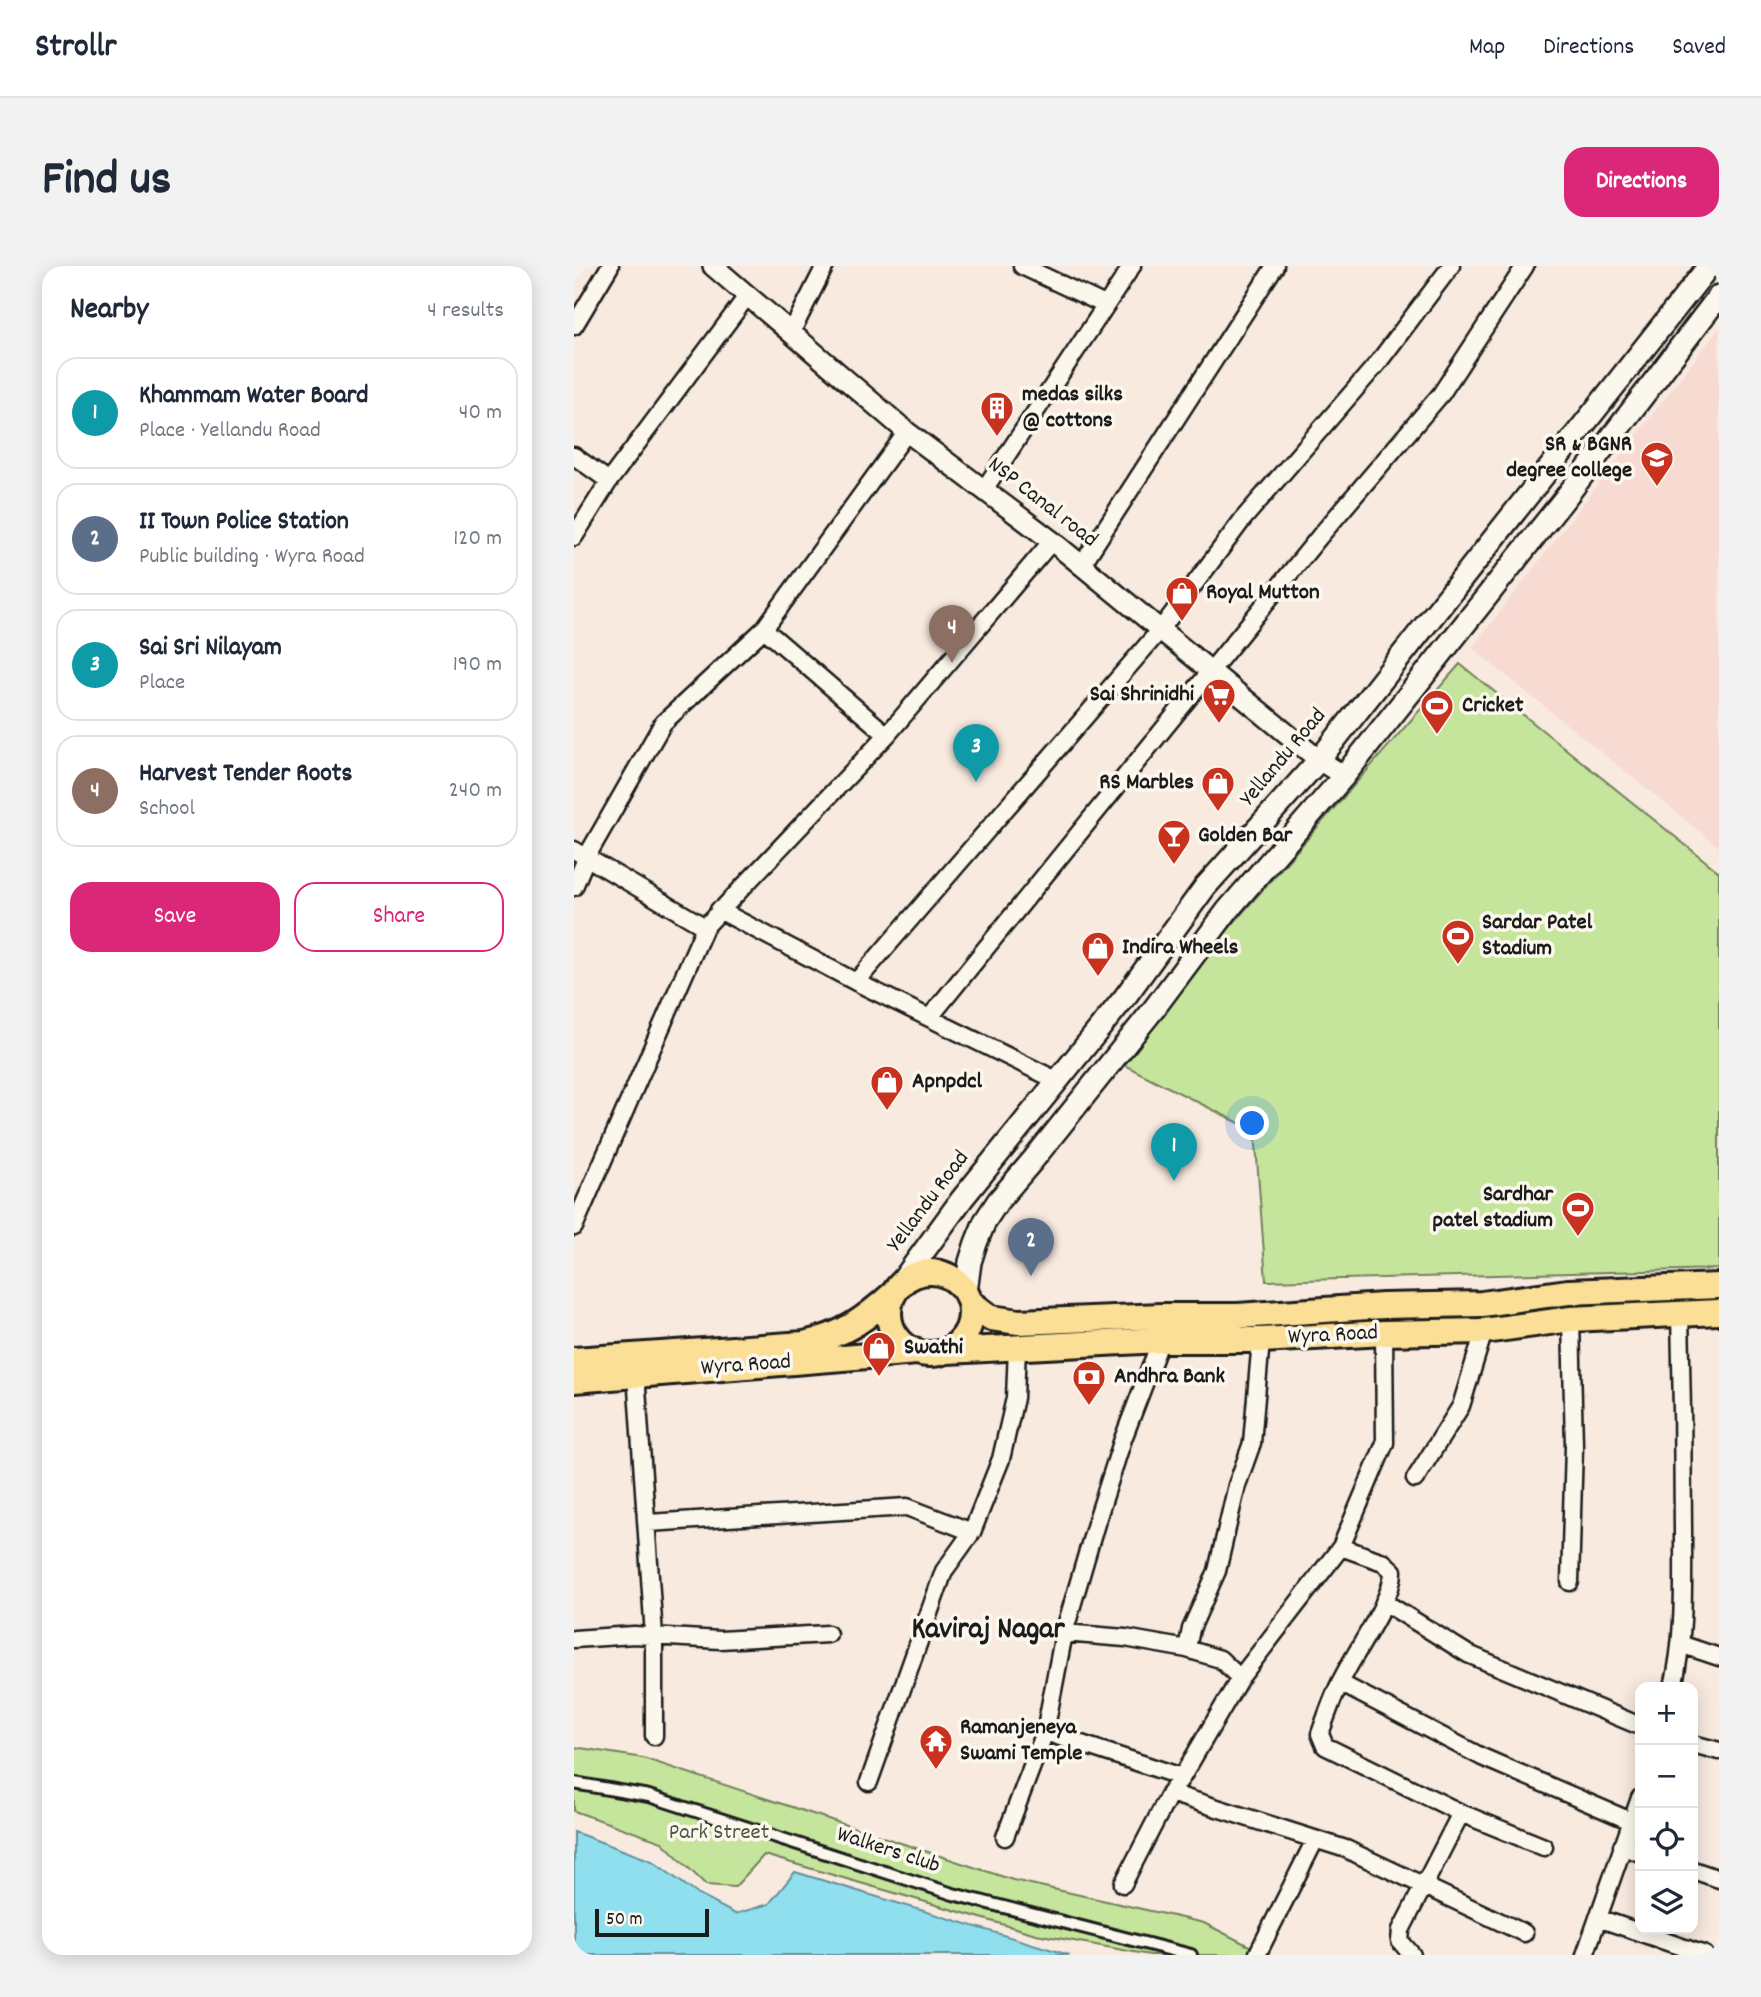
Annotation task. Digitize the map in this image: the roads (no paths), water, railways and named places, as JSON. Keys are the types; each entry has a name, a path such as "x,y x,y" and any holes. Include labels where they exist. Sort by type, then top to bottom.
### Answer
{"main road":[{"name":"Yellandu Road","path":"896,1289 962,1199 1125,997 1205,887 1319,760 1709,266"},
{"path":"947,1351 965,1336 972,1314 968,1297 970,1262 985,1221 998,1201 1034,1160 1153,1010 1227,911 1344,776 1569,493 1719,296"},
{"name":"Wyra Road","path":"574,1360 804,1344 828,1338 852,1328 910,1276 922,1272 947,1275 958,1282 968,1297 991,1318 1020,1322 1161,1316 1238,1316 1383,1306 1482,1304 1568,1292 1719,1286"},
{"path":"896,1289 888,1308 889,1322 895,1336 905,1346 917,1352"},
{"name":"Wyra Road","path":"574,1380 917,1352 927,1354 1161,1340 1261,1340 1484,1331 1571,1319 1719,1312"}],"street":[{"path":"574,326 610,266"},
{"name":"NSP Canal road","path":"713,266 907,432 985,488 1319,760 1344,776"},
{"path":"792,331 825,266"},
{"path":"1022,266 1105,305"},
{"path":"985,488 1132,266"},
{"path":"1082,566 1275,266"},
{"path":"856,982 1161,629 1243,519 1377,364 1451,266"},
{"path":"930,1017 1211,670 1441,394 1520,268"},
{"path":"574,537 609,481 748,295"},
{"path":"574,887 580,853 663,723 764,629 907,432"},
{"path":"574,456 609,481"},
{"path":"574,1227 581,1187 705,927 887,735 1052,541"},
{"path":"764,629 887,735"},
{"path":"580,853 705,927"},
{"path":"719,910 856,982 1058,1081"},
{"path":"1674,1682 1681,1644 1683,1432 1680,1313"},
{"path":"1570,1582 1574,1446 1571,1319"},
{"path":"1415,1479 1461,1406 1484,1331"},
{"path":"1122,1884 1170,1793 1240,1678 1341,1547 1385,1443 1384,1333"},
{"path":"1005,1837 1045,1732 1064,1633 1123,1439 1161,1340"},
{"path":"1187,1649 1191,1629 1217,1571 1237,1485 1252,1443 1261,1340"},
{"path":"869,1782 944,1571 972,1532 1001,1459 1015,1398 1017,1347"},
{"path":"636,1374 654,1636 654,1736"},
{"path":"648,1523 906,1507 972,1532"},
{"path":"1341,1547 1383,1562 1393,1571 1384,1602 1340,1683 1320,1734 1325,1746 1461,1814 1544,1847"},
{"path":"1384,1602 1468,1654 1635,1724"},
{"path":"1064,1633 1125,1638 1187,1649 1220,1659 1240,1678"},
{"path":"574,1639 654,1636 720,1640 828,1634"},
{"path":"1681,1644 1719,1657"},
{"path":"1340,1683 1482,1758 1633,1822"},
{"path":"1045,1732 1182,1777"},
{"path":"1697,1745 1719,1751"},
{"name":"Walkers club","path":"574,1783 649,1796 953,1894 1191,1955"},
{"path":"1170,1793 1346,1849 1524,1933"},
{"path":"1585,1955 1637,1808"},
{"path":"1412,1955 1400,1941 1401,1930 1461,1814"},
{"path":"1258,1953 1315,1840"},
{"path":"1622,1846 1635,1851"},
{"path":"1696,1871 1719,1879"},
{"path":"1598,1919 1705,1955"}],"water":[{"path":"574,1832 652,1861 699,1895 735,1914 769,1904 795,1872 1069,1955 574,1955"}],"place":[{"name":"medas silks @ cottons","path":"997,438"},
{"name":"SR & BGNR degree college","path":"1657,488"},
{"name":"Royal Mutton","path":"1182,623"},
{"name":"Harvest Tender Roots","path":"952,663"},
{"name":"Sai Shrinidhi","path":"1219,725"},
{"name":"Cricket","path":"1437,736"},
{"name":"Sai Sri Nilayam","path":"976,782"},
{"name":"RS Marbles","path":"1218,813"},
{"name":"Golden Bar","path":"1174,866"},
{"name":"Sardar Patel Stadium","path":"1458,966"},
{"name":"Indira Wheels","path":"1098,978"},
{"name":"Apnpdcl","path":"887,1112"},
{"name":"Khammam Water Board","path":"1174,1181"},
{"name":"Sardhar patel stadium","path":"1578,1238"},
{"name":"II Town Police Station","path":"1031,1276"},
{"name":"Swathi","path":"879,1378"},
{"name":"Andhra Bank","path":"1089,1407"},
{"name":"Ramanjeneya Swami Temple","path":"936,1771"}],"district":[{"name":"Kaviraj Nagar","path":"988,1631"}],"park label":[{"name":"Park Street","path":"719,1833"}]}
